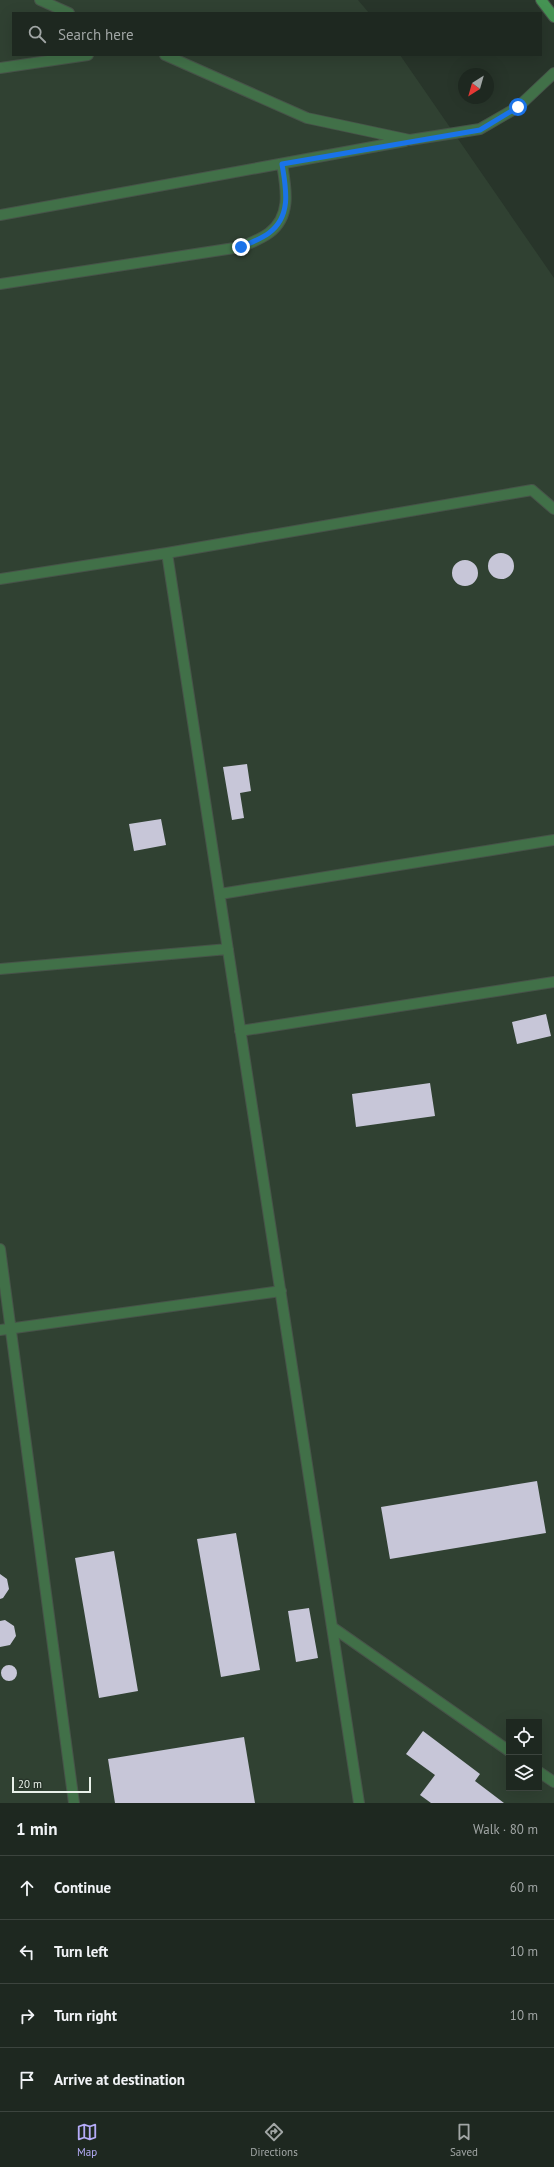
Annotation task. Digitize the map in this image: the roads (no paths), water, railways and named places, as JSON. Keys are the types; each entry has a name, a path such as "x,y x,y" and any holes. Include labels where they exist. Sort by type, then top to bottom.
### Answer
{"main road":[{"path":"541,0 554,16"}],"lane":[{"path":"40,0 68,12"},
{"path":"0,68 81,56"},
{"path":"167,56 307,118 410,140"},
{"path":"0,215 410,140 480,130 518,107 554,73"},
{"path":"0,284 241,247 269,233 282,220 287,195 282,164"},
{"path":"0,579 167,553 532,490 554,509"},
{"path":"167,553 359,1803"},
{"path":"220,894 554,840"},
{"path":"0,969 228,949"},
{"path":"240,1031 554,982"},
{"path":"0,1249 74,1803"},
{"path":"0,1330 280,1291"},
{"path":"332,1627 506,1749"},
{"path":"542,1774 554,1782"}]}
